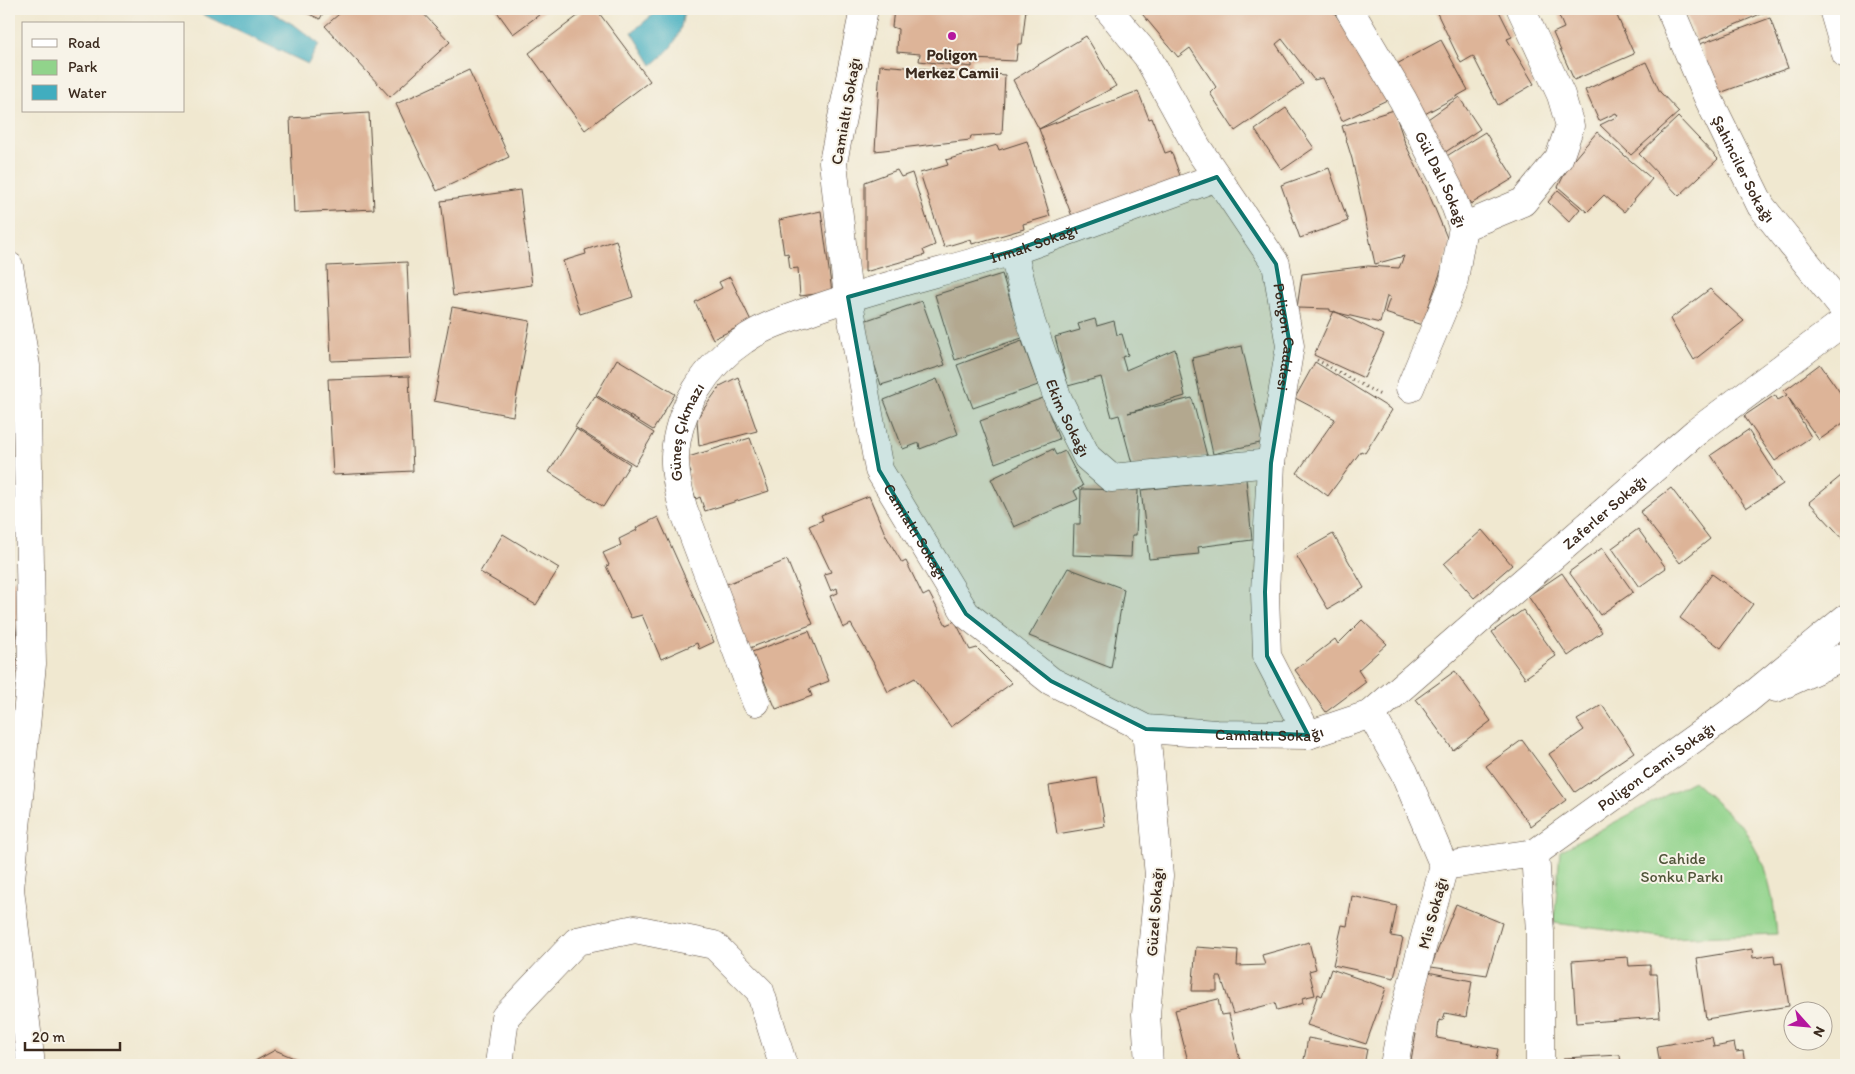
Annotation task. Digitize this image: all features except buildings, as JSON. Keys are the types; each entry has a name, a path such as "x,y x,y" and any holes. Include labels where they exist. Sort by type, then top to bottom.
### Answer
{"street":[{"name":"Camialtı Sokağı","path":"864,9 833,162 848,297 879,470 966,614 1051,681 1146,729 1216,734 1308,735 1371,714"},
{"name":"Poligon Caddesi","path":"1108,9 1147,56 1197,147 1276,264 1290,346 1271,463 1265,592 1267,656 1308,735"},
{"name":"Gül Dalı Sokağı","path":"1349,9 1407,108 1450,189 1463,227 1454,285 1410,388"},
{"path":"1463,227 1523,202 1559,158 1570,126 1561,95 1521,9"},
{"name":"Şahinciler Sokağı","path":"1670,9 1708,98 1761,206 1846,312"},
{"path":"1834,9 1846,54"},
{"name":"Irmak Sokağı","path":"848,297 1014,251 1217,177"},
{"name":"Ekim Sokağı","path":"1014,251 1031,322 1058,400 1087,457 1111,478 1271,463"},
{"path":"9,266 26,366 32,664 10,890 31,1065"},
{"name":"Güneş Çıkmazı","path":"756,702 683,508 675,463 678,434 695,392 707,374 743,340 765,328 848,297"},
{"name":"Zaferler Sokağı","path":"1371,714 1696,432 1846,320"},
{"name":"Poligon Cami Sokağı","path":"1444,866 1534,853 1742,704 1846,618"},
{"path":"1742,704 1846,656"},
{"name":"Mis Sokağı","path":"1371,714 1404,772 1444,866 1403,1018 1394,1065"},
{"name":"Güzel Sokağı","path":"1146,729 1159,876 1146,1014 1149,1065"},
{"path":"1534,853 1540,932 1540,1065"},
{"path":"499,1065 505,1017 577,941 635,929 714,945 760,990 782,1065"}],"path":[{"path":"1290,346 1390,401 1410,388"}],"highlighted area":[{"path":"1217,177 1276,264 1290,346 1271,463 1265,592 1267,656 1308,735 1146,729 1051,681 966,614 879,470 848,297 1013,251"}],"green space":[{"name":"Cahide Sonku Parkı","path":"1693,781 1744,828 1765,867 1773,901 1777,934 1669,938 1554,923 1560,851"}],"water":[{"path":"191,9 266,9 296,26 319,44 308,64"},
{"path":"654,9 684,9 681,27 675,41 666,53 652,65 632,32 655,13"}],"place":[{"name":"Poligon Merkez Camii","path":"952,36"}]}
